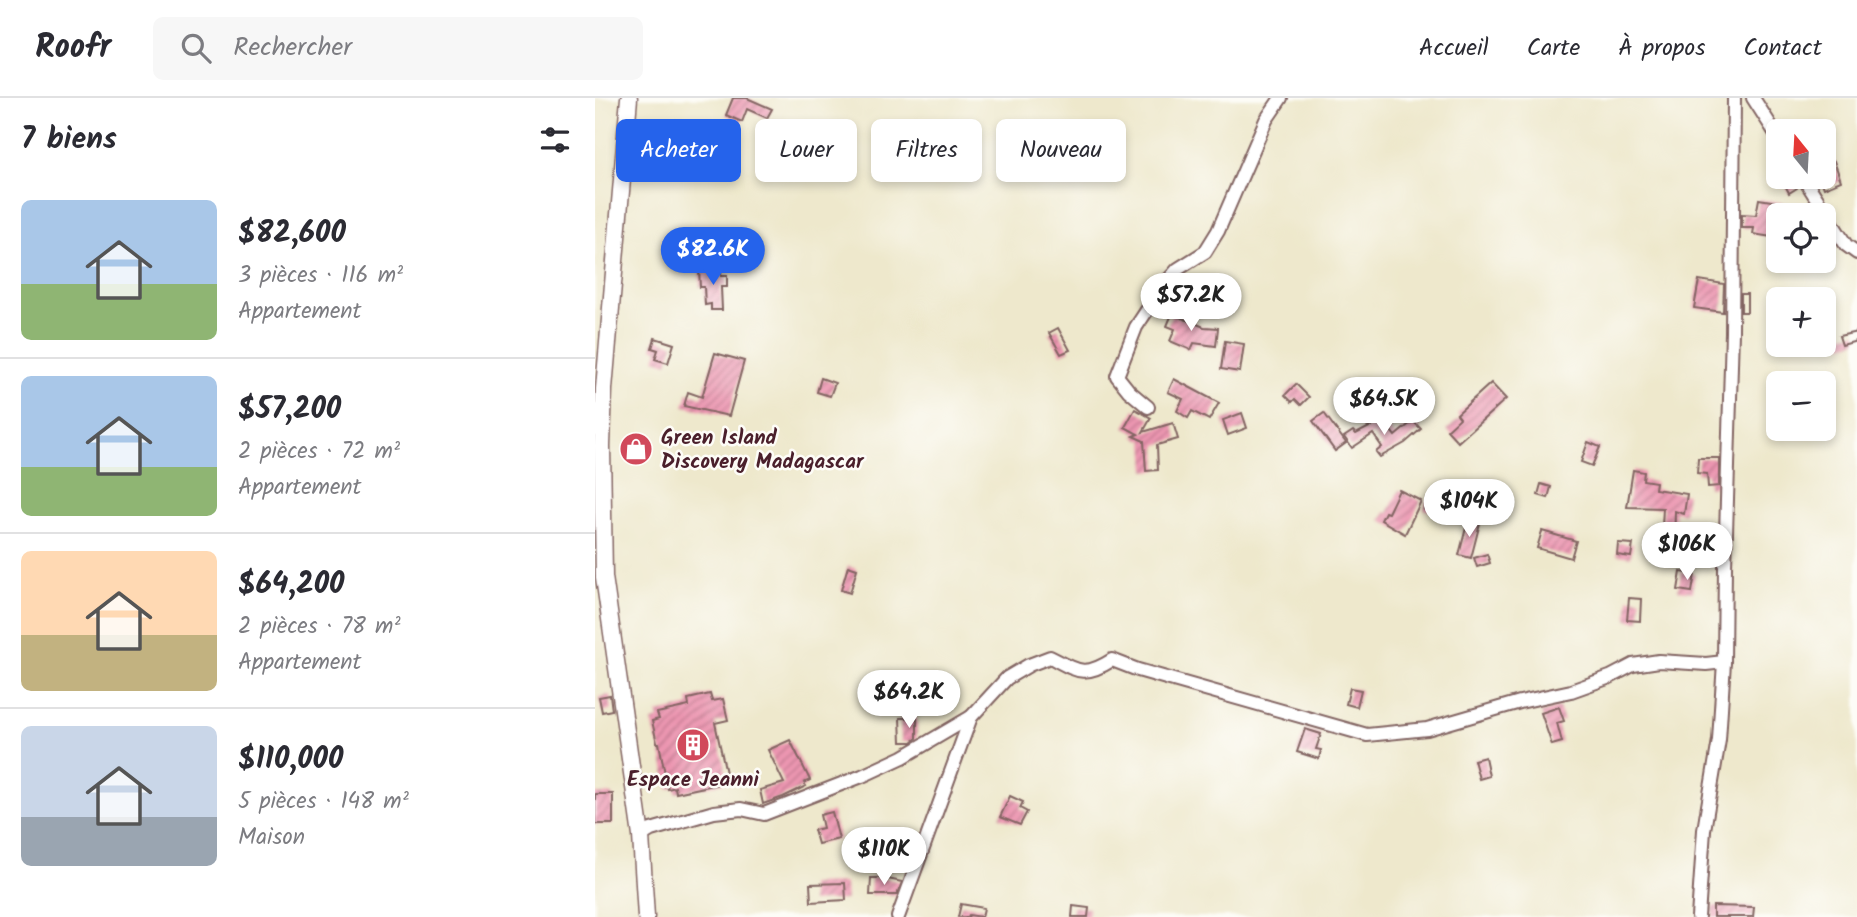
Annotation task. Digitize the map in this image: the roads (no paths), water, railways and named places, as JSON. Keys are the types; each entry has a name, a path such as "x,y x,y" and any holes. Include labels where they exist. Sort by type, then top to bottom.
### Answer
{"main road":[{"path":"629,98 604,389 604,577 641,836 646,917"}],"street":[{"path":"1148,407 1129,391 1117,376 1136,327 1163,286 1178,269 1205,252 1218,231 1266,120 1281,98"},
{"path":"1698,917 1704,830 1719,740 1724,662 1734,98"},
{"path":"1753,98 1766,119"},
{"path":"1811,189 1846,245 1857,253"},
{"path":"898,917 971,717 1007,678 1050,657 1080,672 1099,668 1112,660 1138,670 1367,736 1427,729 1520,702 1571,691 1610,677 1633,665 1658,661 1706,664 1724,662"},
{"path":"641,836 651,830 715,812 741,809 764,814 870,773 928,743 961,720 971,717"}],"place":[{"name":"Green Island Discovery Madagascar","path":"636,449"},
{"name":"Espace Jeanni","path":"693,745"}]}
